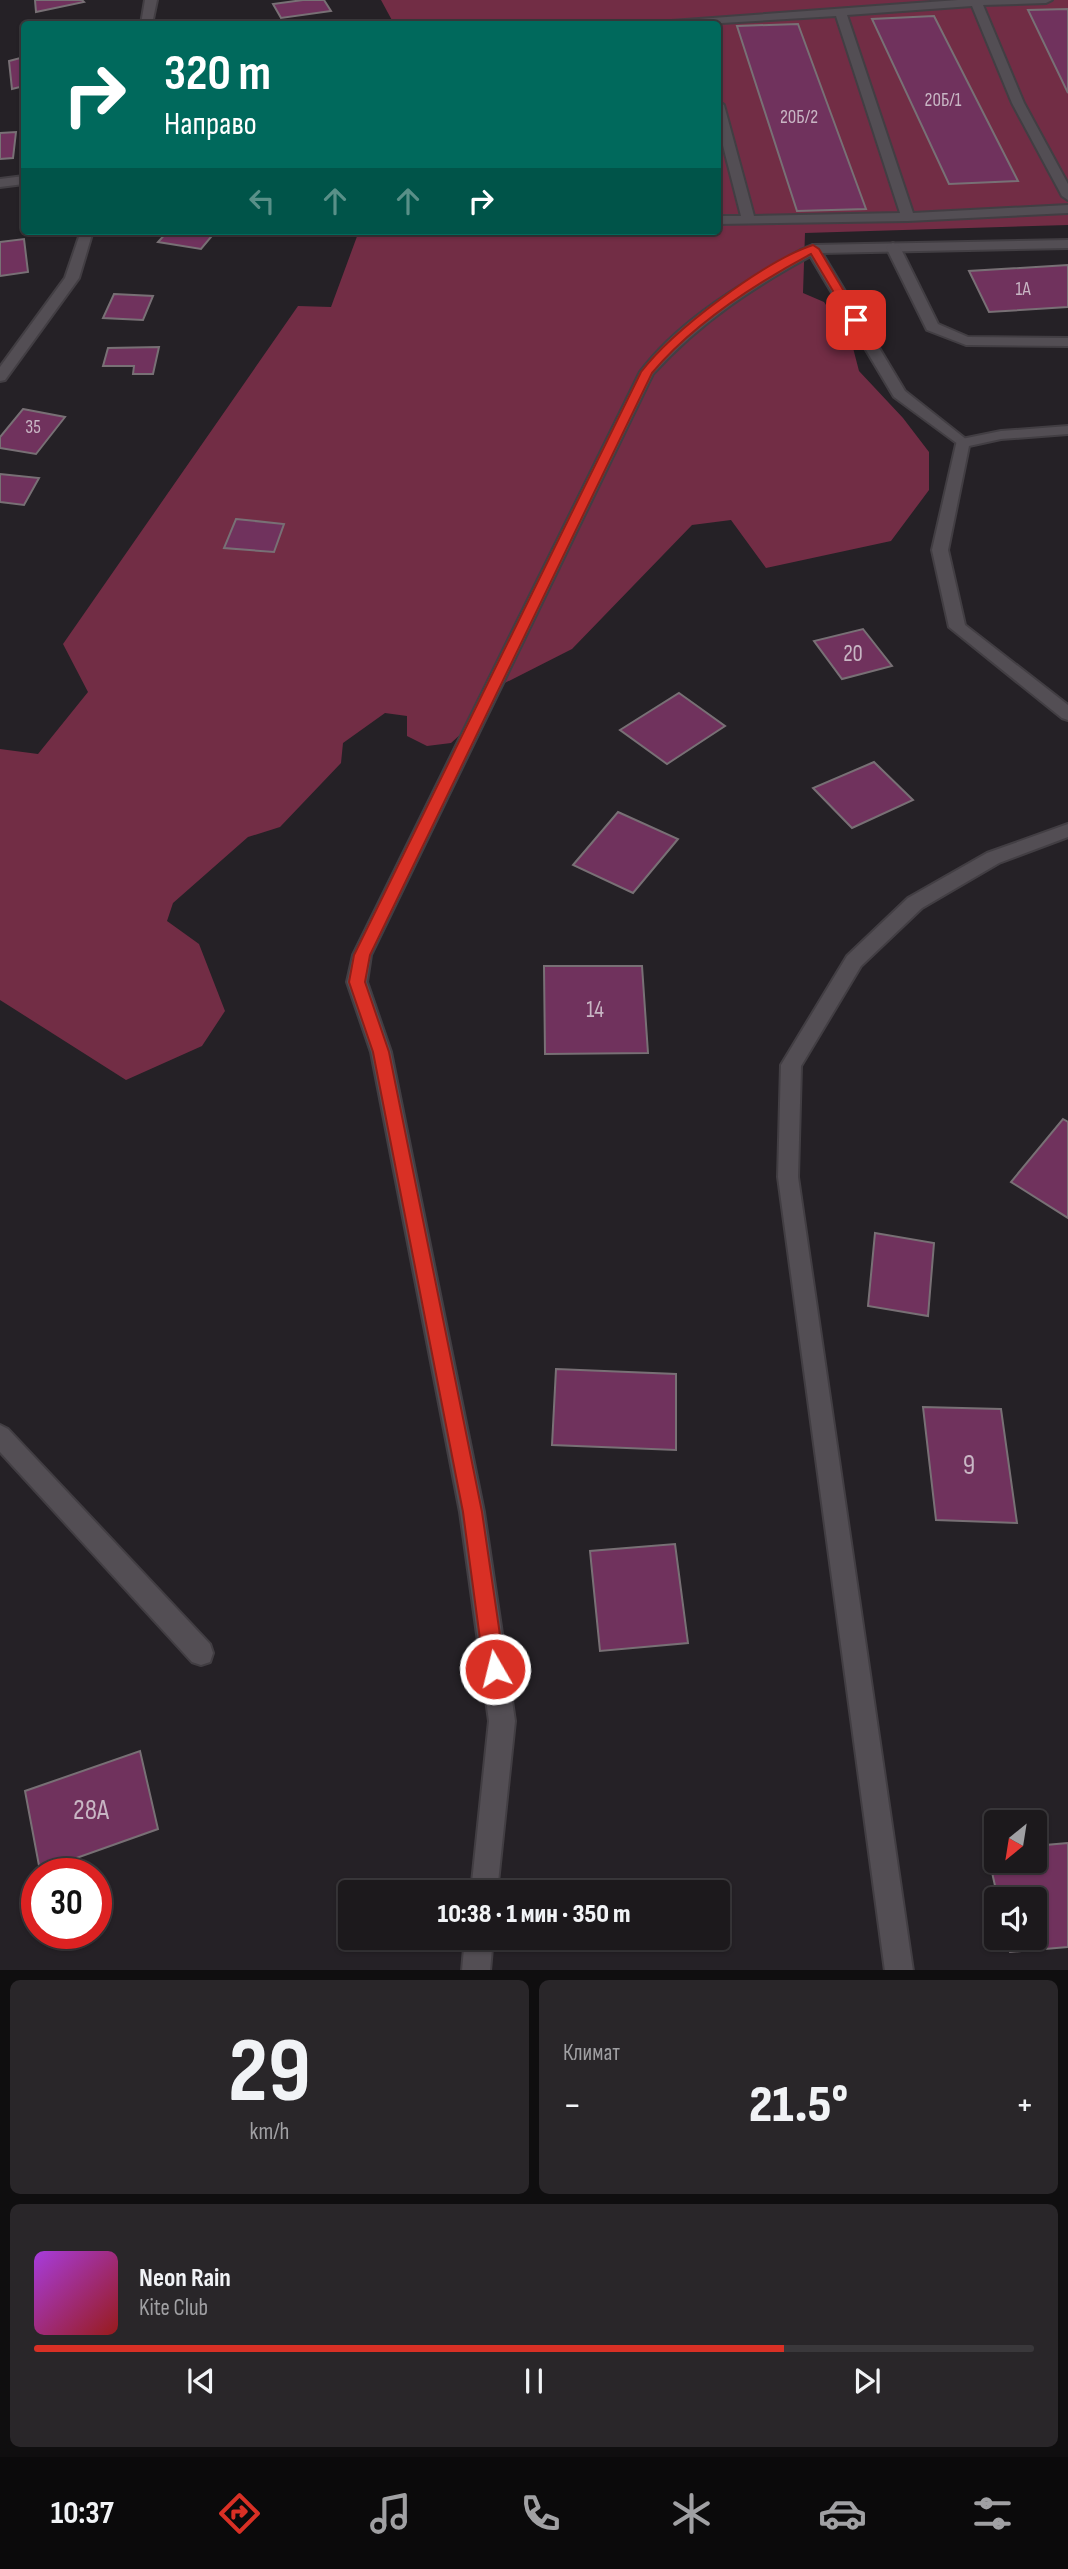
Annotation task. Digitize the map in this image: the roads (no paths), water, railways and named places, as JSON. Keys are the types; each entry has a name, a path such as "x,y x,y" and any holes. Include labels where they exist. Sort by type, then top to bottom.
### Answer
{"street":[{"path":"148,21 151,0"},
{"path":"721,21 976,2 1046,0"},
{"path":"976,2 1017,103 1068,196"},
{"path":"840,12 908,217"},
{"path":"721,116 748,219"},
{"path":"0,183 21,180"},
{"path":"721,220 908,217 1068,209"},
{"path":"0,377 72,278 86,235"},
{"path":"485,1880 502,1721 472,1512 381,1052 357,982 362,955 647,372 668,348 757,278 813,249 1068,244"},
{"path":"893,247 932,327 966,341 1068,341"},
{"path":"813,249 899,394 962,443 1001,435 1068,430"},
{"path":"962,443 940,550 957,627 1068,714"},
{"path":"899,1970 788,1177 791,1065 854,961 915,903 993,858 1068,830"},
{"path":"0,1436 201,1653"},
{"path":"476,1970 478,1950"}]}
